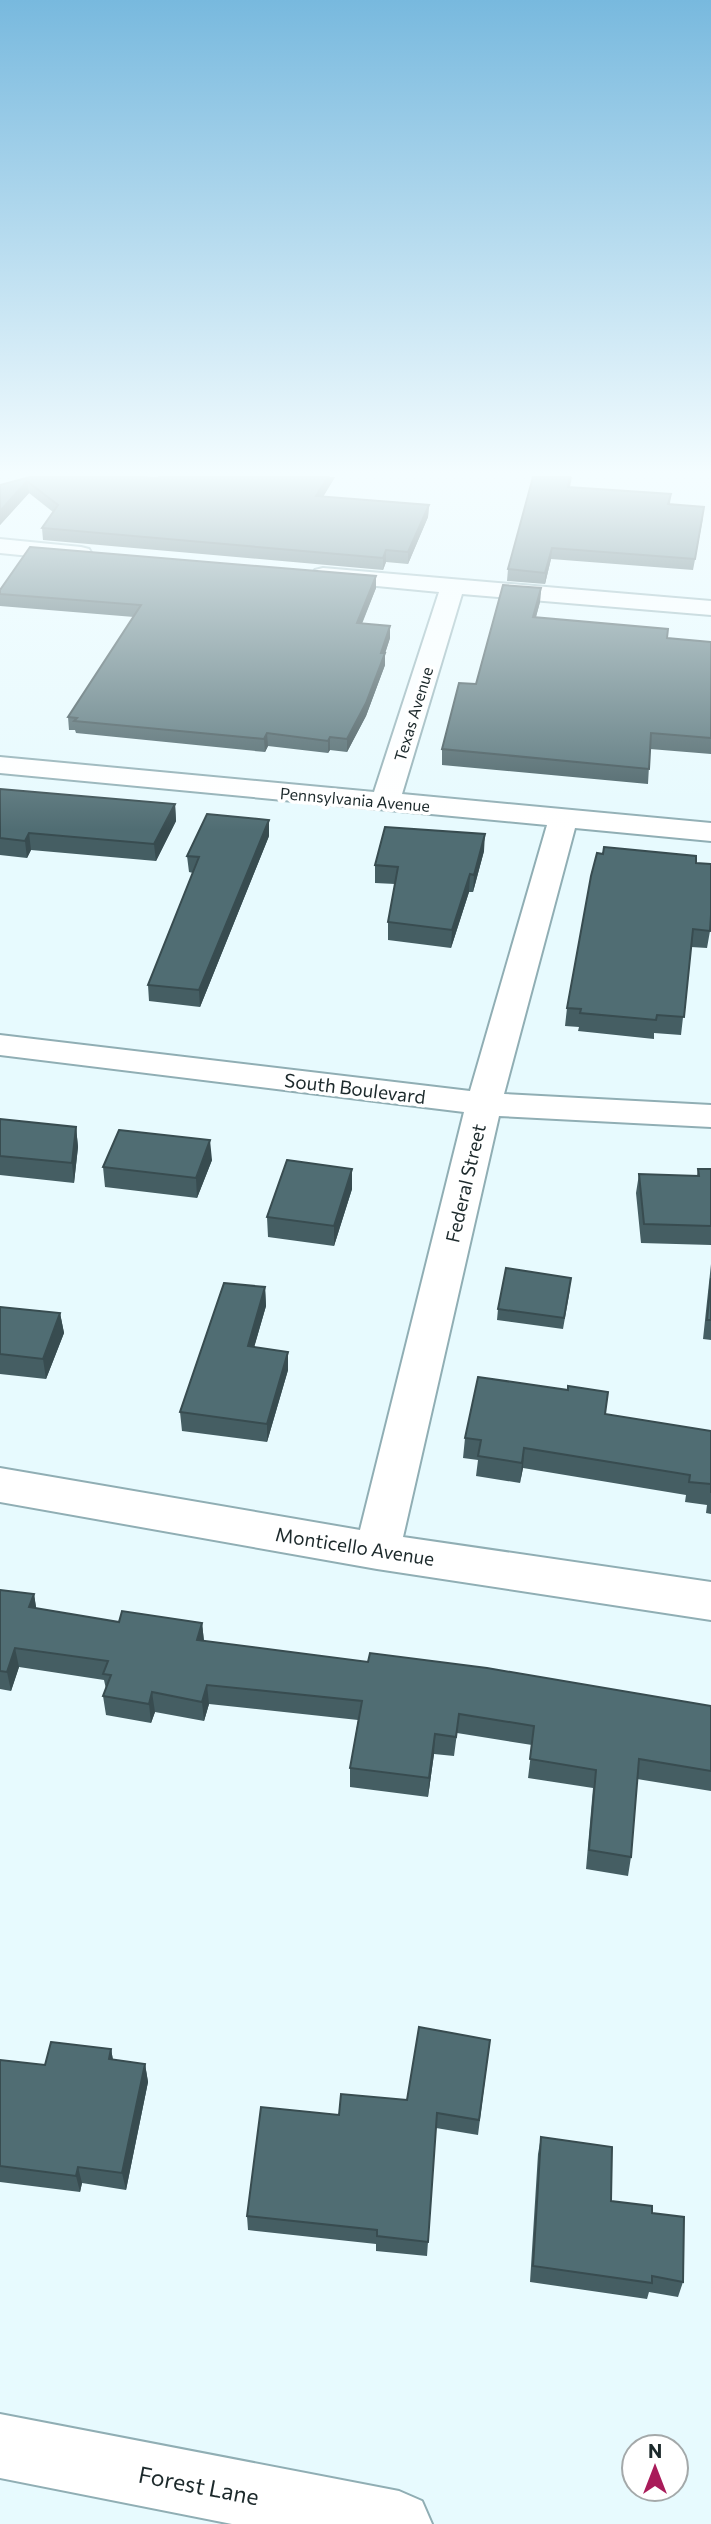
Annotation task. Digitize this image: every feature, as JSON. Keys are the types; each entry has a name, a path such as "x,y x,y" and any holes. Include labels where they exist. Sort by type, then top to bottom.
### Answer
{"street":[{"name":"Texas Avenue","path":"385,802 450,595"},
{"path":"556,595 711,608"},
{"name":"Pennsylvania Avenue","path":"0,765 711,832"},
{"name":"Federal Street","path":"377,1551 484,1104 563,818"},
{"name":"South Boulevard","path":"0,1045 484,1104 711,1116"},
{"name":"Monticello Avenue","path":"0,1486 377,1551 711,1601"},
{"name":"Forest Lane","path":"0,2446 399,2524"}],"building":[{"path":"10,595 368,595 357,623 390,626 381,653 385,653 366,703 347,739 330,737 328,741 267,733 264,739 74,721 77,718 68,717 141,605"},
{"path":"500,595 539,595 533,617 668,629 667,638 711,642 711,738 651,733 649,769 442,749 459,683 476,684"},
{"path":"0,789 175,804 154,844 29,833 25,841 0,838"},
{"path":"207,814 269,820 199,990 148,985 199,857 187,856"},
{"path":"385,827 485,834 474,875 470,874 452,930 388,922 398,867 375,865"},
{"path":"604,847 696,856 696,863 711,864 710,931 693,929 684,1017 657,1015 656,1020 580,1013 581,1009 567,1008 591,876 597,853 603,854"},
{"path":"0,1119 76,1127 72,1163 0,1156"},
{"path":"119,1130 210,1140 196,1178 103,1167"},
{"path":"287,1160 352,1169 334,1226 267,1217"},
{"path":"698,1169 711,1169 711,1226 644,1224 639,1174 699,1176"},
{"path":"506,1268 571,1278 564,1318 498,1309"},
{"path":"711,1278 711,1320 707,1320"},
{"path":"224,1283 265,1287 248,1346 288,1352 267,1424 180,1412"},
{"path":"0,1307 60,1313 43,1359 0,1354"},
{"path":"478,1377 568,1390 568,1386 608,1392 605,1414 711,1431 711,1484 689,1482 690,1475 524,1448 522,1463 478,1456 481,1440 465,1438"},
{"path":"0,1590 34,1594 29,1607 119,1622 122,1611 202,1623 197,1640 368,1662 370,1653 487,1668 711,1706 711,1771 639,1759 631,1857 589,1850 596,1770 530,1759 534,1726 459,1714 456,1737 435,1734 429,1778 350,1768 362,1701 207,1685 202,1702 152,1692 149,1704 103,1696 111,1675 103,1674 108,1661 15,1648 7,1672 0,1671"},
{"path":"419,2027 490,2040 479,2120 437,2113 428,2242 377,2236 377,2230 247,2216 261,2107 339,2115 341,2094 407,2100"},
{"path":"51,2042 111,2049 109,2059 145,2064 122,2173 78,2167 76,2176 0,2166 0,2060 45,2065"},
{"path":"541,2137 612,2147 611,2201 652,2206 652,2213 684,2217 683,2282 652,2276 652,2283 533,2266"}]}
